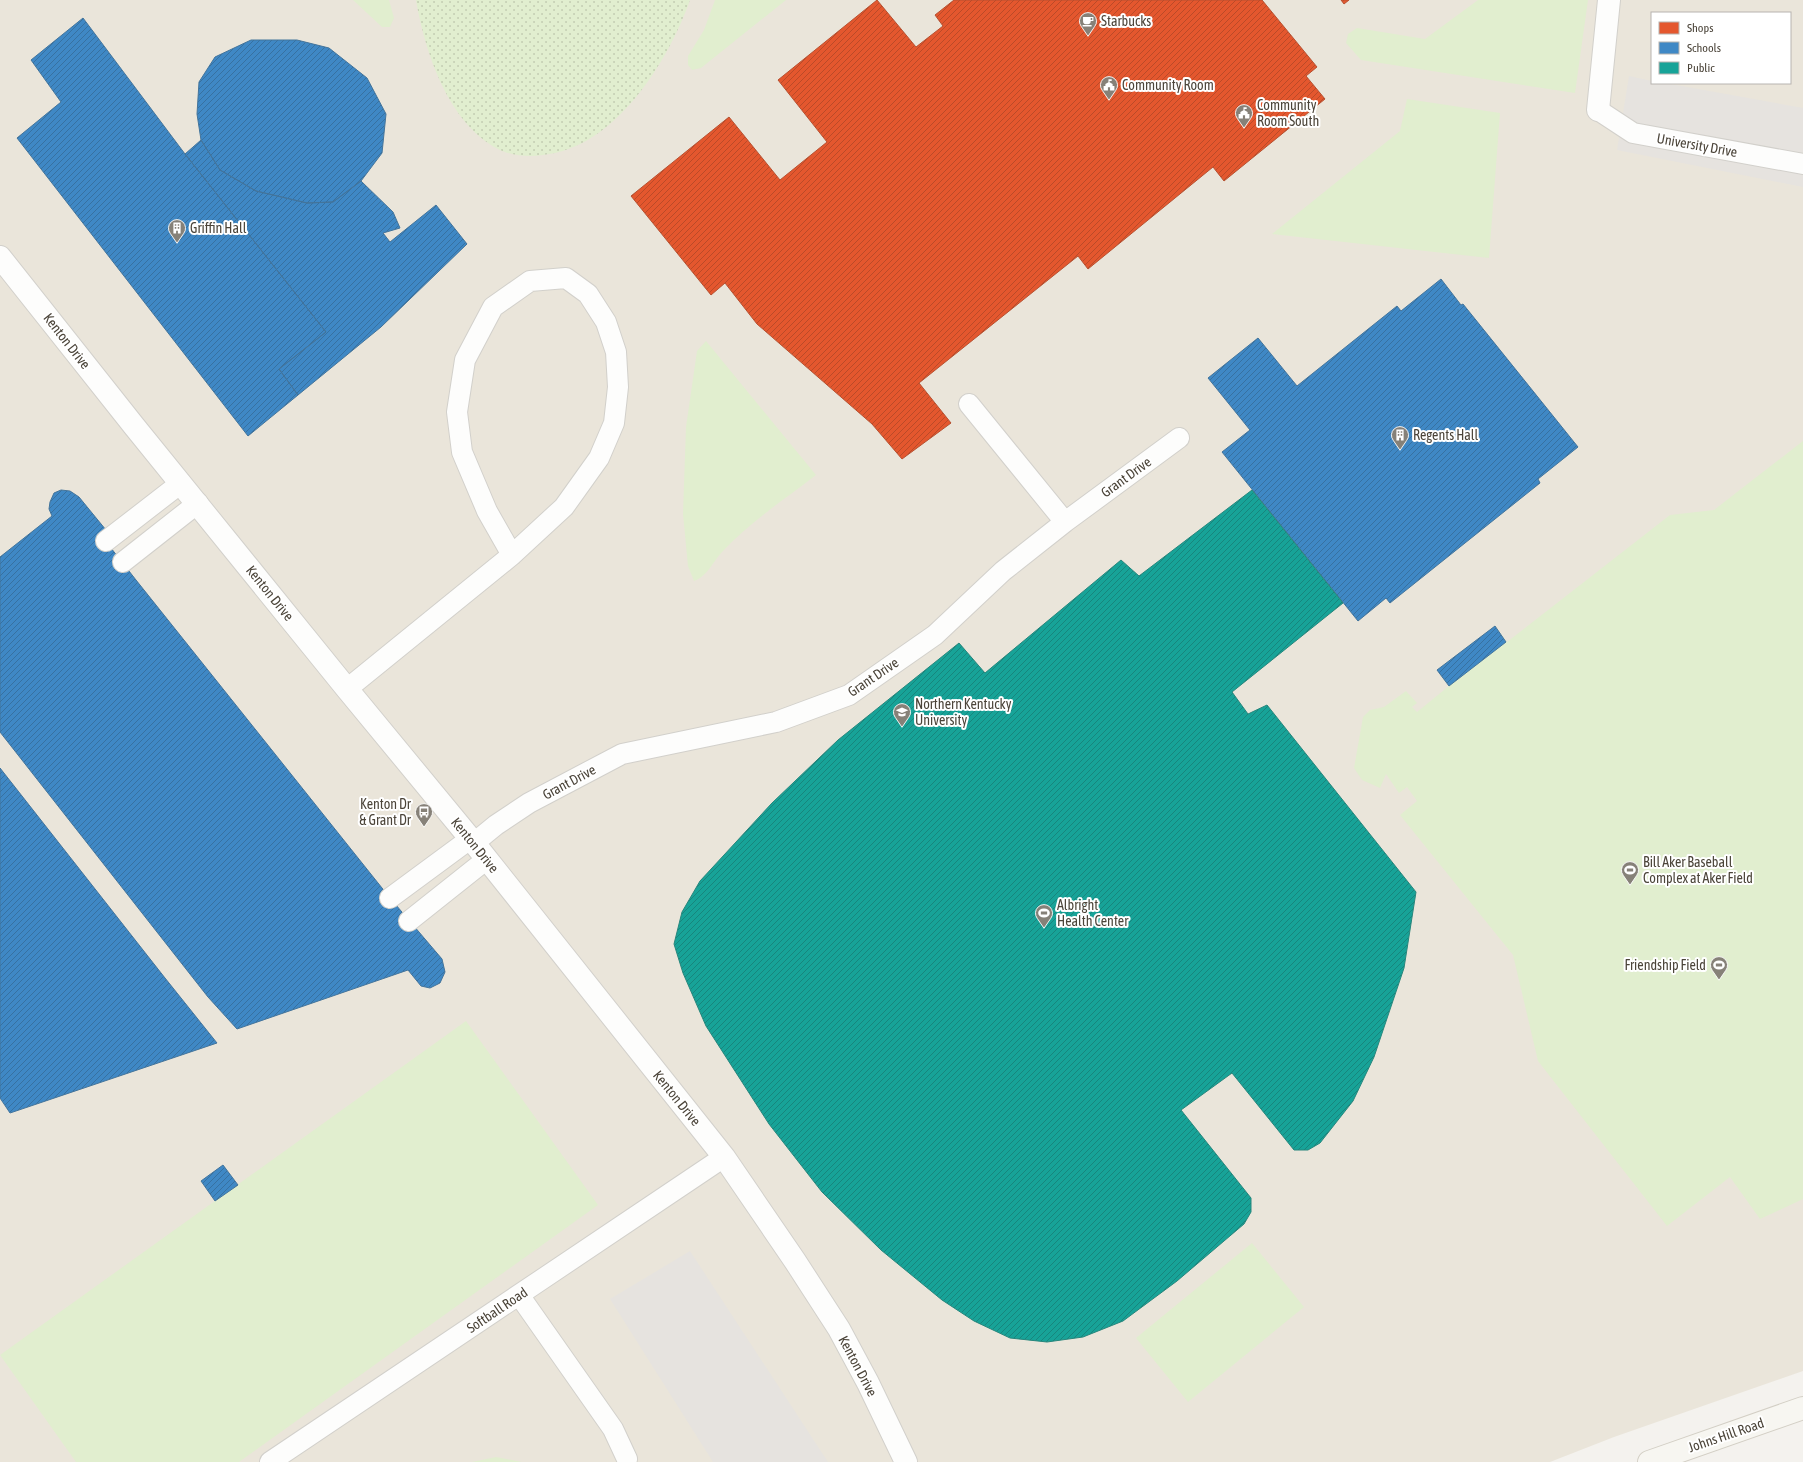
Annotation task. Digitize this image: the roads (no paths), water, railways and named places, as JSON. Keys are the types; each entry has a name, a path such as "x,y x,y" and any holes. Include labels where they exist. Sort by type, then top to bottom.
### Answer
{"main road":[{"name":"Johns Hill Road","path":"1649,1462 1803,1408"}],"street":[{"path":"1598,110 1609,0"},
{"name":"Kenton Drive","path":"0,257 134,426 477,847 724,1157 795,1261 839,1329 868,1383 906,1462"}],"lane":[{"name":"University Drive","path":"1598,110 1633,134 1803,164"},
{"path":"347,689 512,555 564,507 599,458 614,423 618,387 616,352 606,322 588,294 566,278 530,281 492,307 465,360 457,412 462,452 488,511 512,555"},
{"path":"969,404 1065,522"},
{"name":"Grant Drive","path":"477,847 496,825 529,803 622,754 776,722 849,695 935,635 1003,571 1065,522 1179,438"},
{"path":"106,541 181,483"},
{"path":"123,562 198,503"},
{"path":"390,898 477,847"},
{"path":"409,921 477,847"},
{"name":"Softball Road","path":"270,1462 724,1157"},
{"path":"519,1295 613,1429 627,1459"}],"place":[{"name":"Starbucks","path":"1088,36"},
{"name":"Community Room","path":"1109,100"},
{"name":"Community Room South","path":"1244,128"},
{"name":"Griffin Hall","path":"177,243"},
{"name":"Regents Hall","path":"1400,450"},
{"name":"Northern Kentucky University","path":"902,727"},
{"name":"Kenton Dr & Grant Dr","path":"424,827"},
{"name":"Bill Aker Baseball Complex at Aker Field","path":"1630,885"},
{"name":"Albright Health Center","path":"1044,928"},
{"name":"Friendship Field","path":"1719,980"}]}
